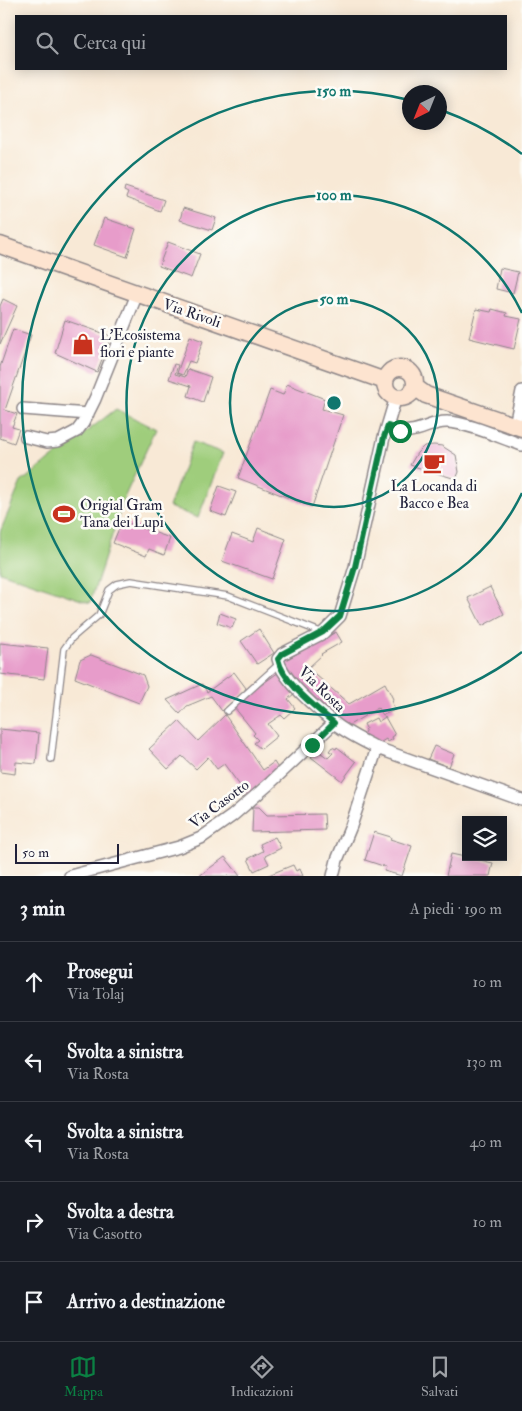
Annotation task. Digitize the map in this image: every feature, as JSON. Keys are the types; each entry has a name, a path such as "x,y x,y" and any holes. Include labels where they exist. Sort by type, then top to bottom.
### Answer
{"street":[{"name":"Via Rivoli","path":"0,245 385,381"},
{"path":"26,437 47,442 58,441 77,431 84,423 137,294"},
{"path":"398,367 404,368 414,377 415,387 409,395 396,397 387,391 385,381 389,372 398,367"},
{"path":"415,387 426,395 518,427 522,391"},
{"name":"Via Rosta","path":"396,397 390,412 346,601 340,616 323,632 282,654 278,659 279,664 295,686 334,723 377,748 522,800"},
{"path":"23,409 88,414"},
{"path":"388,426 400,431 410,432 434,423 447,422 460,424 522,445"},
{"name":"Via Casotto","path":"70,876 179,847 201,838 232,816 261,791 334,723"},
{"path":"333,876 337,860 352,826 377,748"}],"lane":[{"path":"51,759 64,649 72,638 99,615 109,590 117,584 131,581 228,596 323,632"},
{"path":"227,711 279,664"}],"green space":[{"name":"Origial Gram Tana dei Lupi","path":"116,409 156,429 125,496 90,603 0,572 0,532 21,482"},
{"path":"193,442 223,453 198,518 169,507"}],"building":[{"path":"125,187 164,200 160,211 126,198 128,193 124,191"},
{"path":"183,208 216,218 212,230 180,220"},
{"path":"104,218 136,229 127,257 94,245"},
{"path":"168,242 200,254 191,278 159,266"},
{"path":"500,268 518,272 513,293 496,289"},
{"path":"3,299 17,306 0,344 0,306"},
{"path":"476,309 491,312 492,309 507,313 506,316 521,319 514,349 469,338"},
{"name":"L'Ecosistema fiori e piante","path":"65,320 111,336 97,372 55,353"},
{"path":"13,329 31,335 5,410 17,414 12,427 19,429 14,443 0,438 0,367"},
{"path":"190,336 203,341 195,363 189,361 183,375 177,373"},
{"path":"174,364 178,365 175,374 185,377 188,369 211,377 203,402 188,396 191,386 169,379"},
{"path":"287,384 325,399 322,409 343,415 312,507 238,478 270,390 283,395"},
{"name":"La Locanda di Bacco e Bea","path":"424,446 442,446 456,455 459,472 456,479 410,465"},
{"path":"219,486 236,492 226,517 210,511"},
{"path":"122,521 170,538 164,555 149,549 146,556 113,543"},
{"path":"258,528 286,539 272,579 222,561 232,534 253,542"},
{"path":"490,587 504,614 482,626 468,598"},
{"path":"220,613 236,619 232,628 217,623"},
{"path":"259,629 274,653 257,664 241,641"},
{"path":"336,632 342,642 321,654 308,668 349,704 385,683 393,699 392,703 395,710 383,715 378,708 346,727 294,681 282,662"},
{"path":"0,643 48,648 44,679 0,674"},
{"path":"91,655 143,675 147,686 139,703 75,678 80,660"},
{"path":"234,672 246,688 243,693 222,711 211,696 187,706 180,714 167,700 202,684 207,692"},
{"path":"279,672 295,693 288,699 295,708 284,718 281,715 268,724 277,736 261,749 254,743 258,740 253,735 255,733 234,707 243,698"},
{"path":"225,715 263,770 274,762 279,770 247,795 224,764 217,769 208,757 196,769 182,756 168,769 149,749 179,721 198,741"},
{"path":"385,717 395,735 388,742 386,739 376,745 373,739 371,740 363,736 366,728 364,724 376,718 378,722"},
{"path":"0,729 39,733 36,764 16,762 15,774 0,772"},
{"path":"434,746 454,754 449,767 428,759"},
{"path":"332,747 336,749 337,747 356,762 342,781 311,757 317,750 328,758 333,753 329,751"},
{"path":"253,807 259,807 267,815 324,814 325,830 252,832"},
{"path":"374,832 412,846 402,876 384,871 386,867 365,860"},
{"path":"275,837 281,848 265,856 269,864 254,871 248,859 263,851 260,844"},
{"path":"451,854 462,856 462,861 493,863 490,876 446,876"},
{"path":"225,857 240,876 199,876"},
{"path":"293,865 296,871 300,869 303,876 266,876"}],"place":[{"name":"L'Ecosistema fiori e piante","path":"83,344"},
{"name":"La Locanda di Bacco e Bea","path":"434,463"},
{"name":"Origial Gram Tana dei Lupi","path":"64,514"}],"route":[{"path":"312,745 334,723 295,686 283,671 278,659 282,654 323,632 340,616 355,567 384,437 388,426 400,431"}]}
